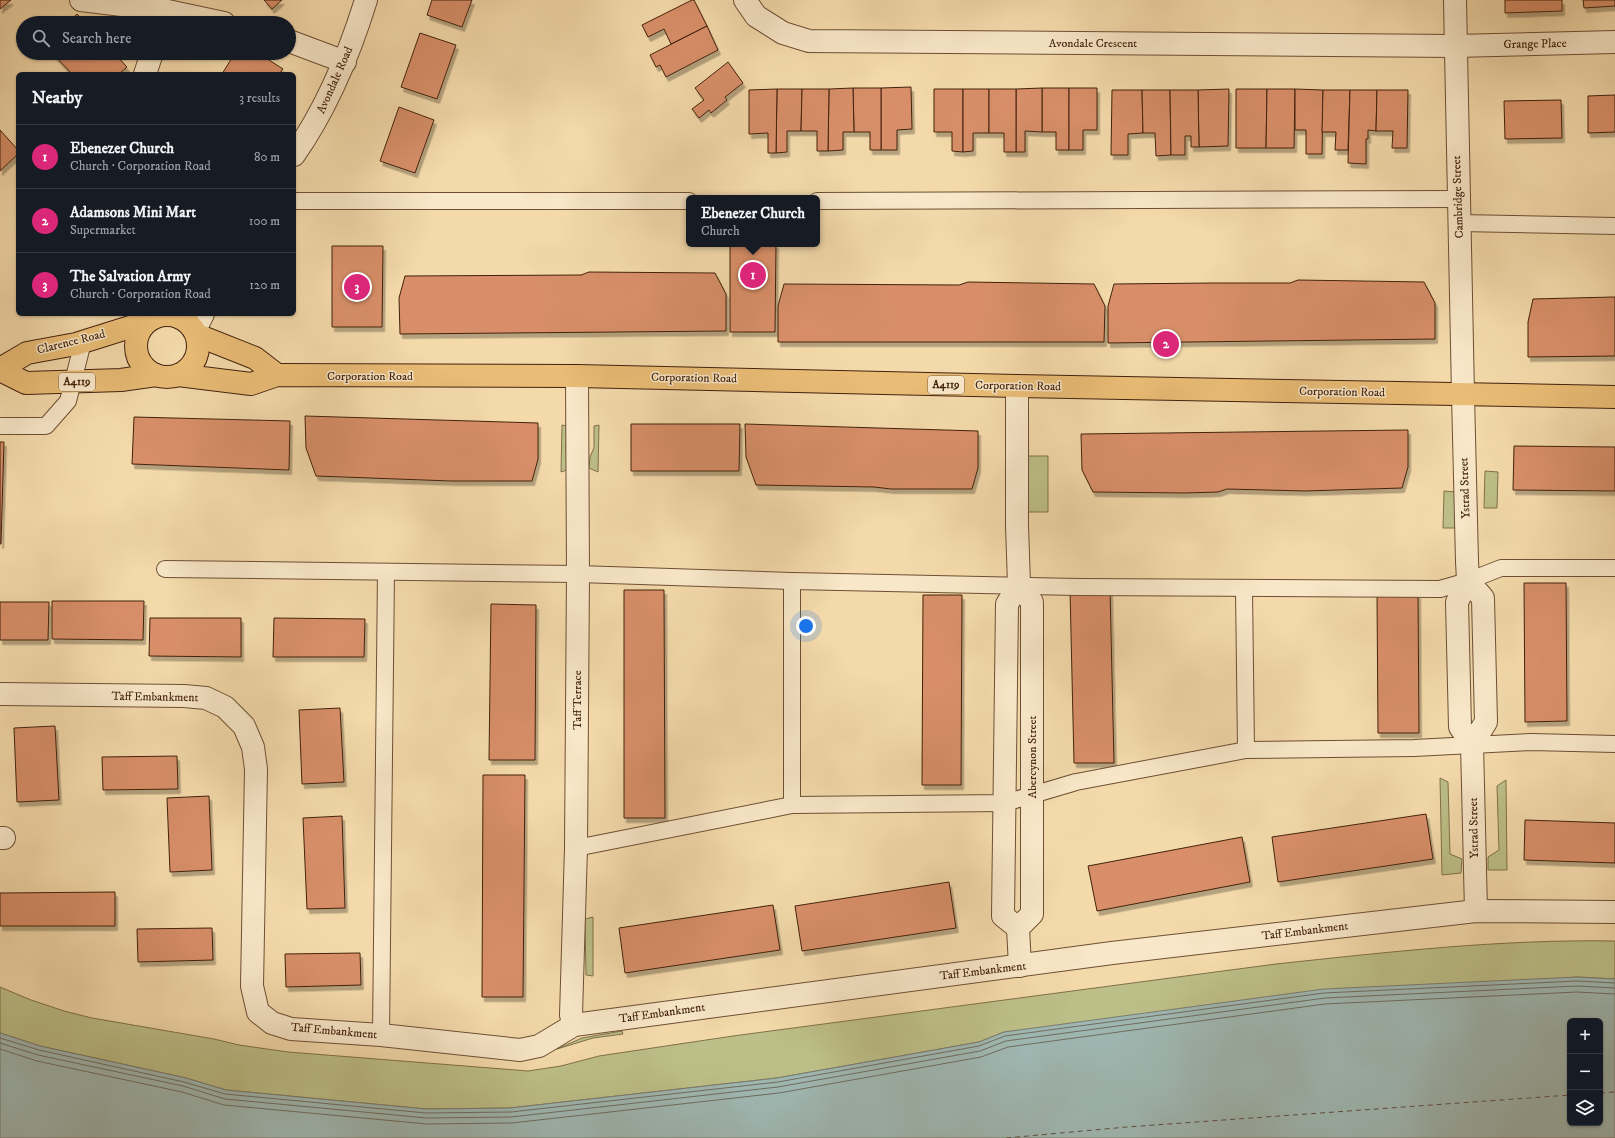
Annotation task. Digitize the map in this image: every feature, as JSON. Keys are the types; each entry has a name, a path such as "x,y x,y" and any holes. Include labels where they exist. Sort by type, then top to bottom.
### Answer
{"main road":[{"path":"177,316 255,358 277,374"},
{"path":"152,318 139,331 136,341 136,351 140,362 146,370 156,375 167,377 178,375 187,370 194,363 198,354 199,345 198,327"},
{"name":"Clarence Road","path":"0,369 27,353 83,342 152,318"},
{"name":"Clarence Road","path":"0,369 26,383 72,383 122,380 156,375"},
{"name":"Corporation Road","path":"178,375 251,384 277,374 577,376 1615,397"}],"street":[{"path":"81,0 157,16"},
{"name":"Avondale Road","path":"296,152 323,110 345,62 366,0"},
{"name":"Avondale Crescent","path":"745,0 756,16 783,33 809,41 1456,46"},
{"name":"Cambridge Street","path":"1455,0 1462,395"},
{"name":"Grange Place","path":"1456,46 1615,42"},
{"path":"296,44 345,62"},
{"path":"146,72 150,60"},
{"name":"Taff Terrace","path":"574,1024 571,1014 576,848 578,574 577,376"},
{"path":"1016,386 1019,585 1007,604 1003,916 1018,928 1020,966"},
{"name":"Ystrad Street","path":"1462,395 1468,571"},
{"path":"1468,571 1483,598 1486,722 1472,744"},
{"name":"Abercynon Street","path":"1018,928 1032,914 1032,602 1019,585"},
{"name":"Taff Embankment","path":"0,694 184,696 206,698 225,707 244,726 253,747 256,769 252,986 258,1012 272,1023 291,1029 381,1035 520,1050 539,1046 574,1024 1128,952 1476,911 1615,912"},
{"name":"Ystrad Street","path":"1472,744 1476,911"}],"lane":[{"path":"820,201 1459,199"},
{"path":"296,200 686,201"},
{"path":"1459,223 1615,226"},
{"path":"0,426 46,426 68,401 83,342"},
{"path":"165,569 578,574 792,581 1244,589 1440,589 1468,571 1501,568 1615,568"},
{"path":"381,1035 386,572"},
{"path":"792,581 792,806"},
{"path":"1244,589 1246,750"},
{"path":"576,848 792,806 1005,803 1076,782 1246,750 1414,748 1531,742 1615,744"}],"green space":[{"path":"562,425 567,426 566,449 570,457 570,469 561,472"},
{"path":"599,425 598,472 589,468 590,457 594,448 594,426"},
{"path":"1027,456 1048,456 1048,512 1026,512"},
{"path":"1485,471 1498,472 1497,508 1484,508"},
{"path":"1444,491 1456,492 1455,528 1443,528"},
{"path":"1440,778 1448,782 1450,854 1462,859 1461,873 1442,875"},
{"path":"1506,780 1507,870 1488,870 1488,857 1499,850 1497,786"},
{"path":"593,917 593,976 586,975 585,919"},
{"path":"1615,941 1615,979 1577,977 1004,1032 979,1042 777,1078 510,1108 426,1109 226,1090 186,1078 40,1046 0,1033 0,987 31,1000 64,1011 92,1018 214,1039 239,1045 288,1052 528,1071 561,1066 599,1056 733,1036 1276,964 1488,944"},
{"path":"622,1031 623,1034 593,1038 557,1049 582,1038"}],"water":[{"path":"1577,977 1615,979 1615,1138 0,1138 0,1033 40,1046 186,1078 226,1090 426,1109 510,1108 777,1078 979,1042 1004,1032 1324,989"}],"building":[{"path":"0,0 11,0 0,9"},
{"path":"264,0 282,0 272,9"},
{"path":"432,0 472,0 462,27 427,15"},
{"path":"694,0 707,26 671,44 664,29 648,37 642,25"},
{"path":"1505,0 1562,0 1562,11 1505,13"},
{"path":"1583,0 1615,0 1615,6 1584,8"},
{"path":"707,26 718,50 666,77 660,65 656,67 650,55"},
{"path":"420,33 456,45 437,99 401,87"},
{"path":"59,60 120,60 127,67 121,72 70,72"},
{"path":"231,60 269,60 283,69 281,72 223,72"},
{"path":"728,62 743,83 725,97 727,100 711,113 709,110 699,118 692,109 704,100 695,88"},
{"path":"911,87 912,129 897,130 897,150 881,150 881,88"},
{"path":"853,88 881,88 881,150 870,150 870,132 854,132"},
{"path":"853,88 854,132 843,132 843,150 828,151 829,89"},
{"path":"1042,88 1069,88 1069,150 1056,150 1056,132 1042,132"},
{"path":"1042,88 1042,132 1025,131 1025,152 1016,152 1016,89"},
{"path":"1069,88 1097,88 1097,130 1083,130 1083,150 1069,150"},
{"path":"777,89 802,89 801,131 787,131 787,152 776,153"},
{"path":"777,89 776,153 768,153 768,133 749,134 749,90"},
{"path":"802,89 829,89 828,151 817,151 817,131 801,131"},
{"path":"934,89 963,89 963,152 952,151 952,132 934,132"},
{"path":"963,89 989,89 989,133 973,133 973,151 963,152"},
{"path":"989,89 1016,89 1016,152 1004,152 1004,133 989,133"},
{"path":"1229,89 1228,146 1199,147 1198,90"},
{"path":"1236,89 1267,89 1266,148 1236,148"},
{"path":"1267,89 1295,89 1294,148 1266,148"},
{"path":"1295,89 1323,90 1322,154 1306,154 1306,130 1295,130"},
{"path":"1112,90 1142,90 1143,133 1128,134 1128,155 1111,155"},
{"path":"1142,90 1170,90 1171,155 1156,156 1155,133 1143,133"},
{"path":"1170,90 1198,90 1199,147 1191,147 1191,136 1185,136 1185,155 1171,155"},
{"path":"1323,90 1350,90 1348,150 1335,150 1336,132 1322,132"},
{"path":"1350,90 1377,90 1376,131 1368,130 1368,139 1366,139 1366,164 1348,163"},
{"path":"1377,90 1408,90 1407,148 1392,148 1393,131 1376,131"},
{"path":"1615,95 1615,132 1588,133 1588,96"},
{"path":"1561,100 1562,138 1505,139 1504,101"},
{"path":"399,107 434,120 415,173 380,161"},
{"path":"0,130 16,148 16,156 0,171"},
{"path":"332,246 383,246 382,327 332,327"},
{"path":"730,247 776,247 775,332 730,332"},
{"path":"589,272 715,273 726,294 726,331 400,334 399,298 405,276 581,275"},
{"path":"1298,280 1424,282 1435,303 1435,339 1108,343 1108,306 1114,284 1290,283"},
{"path":"968,282 1094,284 1105,306 1104,342 778,342 778,306 784,284 959,285"},
{"path":"1615,297 1615,356 1528,357 1528,322 1533,299"},
{"path":"305,416 538,423 538,459 532,481 451,481 316,476 306,448"},
{"path":"134,417 290,421 289,470 132,464"},
{"path":"631,424 740,424 739,471 631,471"},
{"path":"745,424 978,431 978,468 972,489 891,489 874,487 756,485 746,457"},
{"path":"1408,430 1408,467 1402,488 1305,491 1227,489 1218,492 1185,493 1093,492 1082,470 1081,434"},
{"path":"0,442 4,442 1,544 0,544"},
{"path":"1514,446 1615,447 1615,491 1513,490"},
{"path":"1524,583 1566,583 1567,721 1525,722"},
{"path":"1110,589 1114,763 1074,763 1070,590"},
{"path":"624,590 664,590 665,818 624,818"},
{"path":"1377,594 1418,594 1419,733 1378,733"},
{"path":"923,595 962,595 961,785 922,785"},
{"path":"52,601 144,601 143,640 52,639"},
{"path":"0,602 49,602 48,640 0,640"},
{"path":"491,604 536,605 535,760 489,760"},
{"path":"150,618 241,618 241,657 149,656"},
{"path":"274,618 365,619 364,657 273,657"},
{"path":"340,708 344,782 302,784 299,710"},
{"path":"55,726 59,800 17,802 14,728"},
{"path":"177,756 178,789 103,790 102,757"},
{"path":"483,775 525,775 523,997 482,997"},
{"path":"209,796 212,870 170,872 167,798"},
{"path":"1426,814 1433,859 1278,882 1272,837"},
{"path":"342,816 345,908 307,909 303,818"},
{"path":"1525,820 1615,823 1615,863 1524,860"},
{"path":"1242,837 1250,882 1097,911 1088,866"},
{"path":"949,882 956,928 802,951 795,906"},
{"path":"115,892 115,926 0,926 0,893"},
{"path":"773,905 780,950 625,973 619,928"},
{"path":"212,928 213,960 138,962 137,929"},
{"path":"360,953 361,985 286,987 285,954"}],"ferry route":[{"path":"1603,1093 1615,1092"},
{"path":"1006,1138 1127,1127 1567,1095"}],"place":[{"name":"Ebenezer Church","path":"753,275"},
{"name":"The Salvation Army","path":"357,287"},
{"name":"Adamsons Mini Mart","path":"1166,344"}]}
